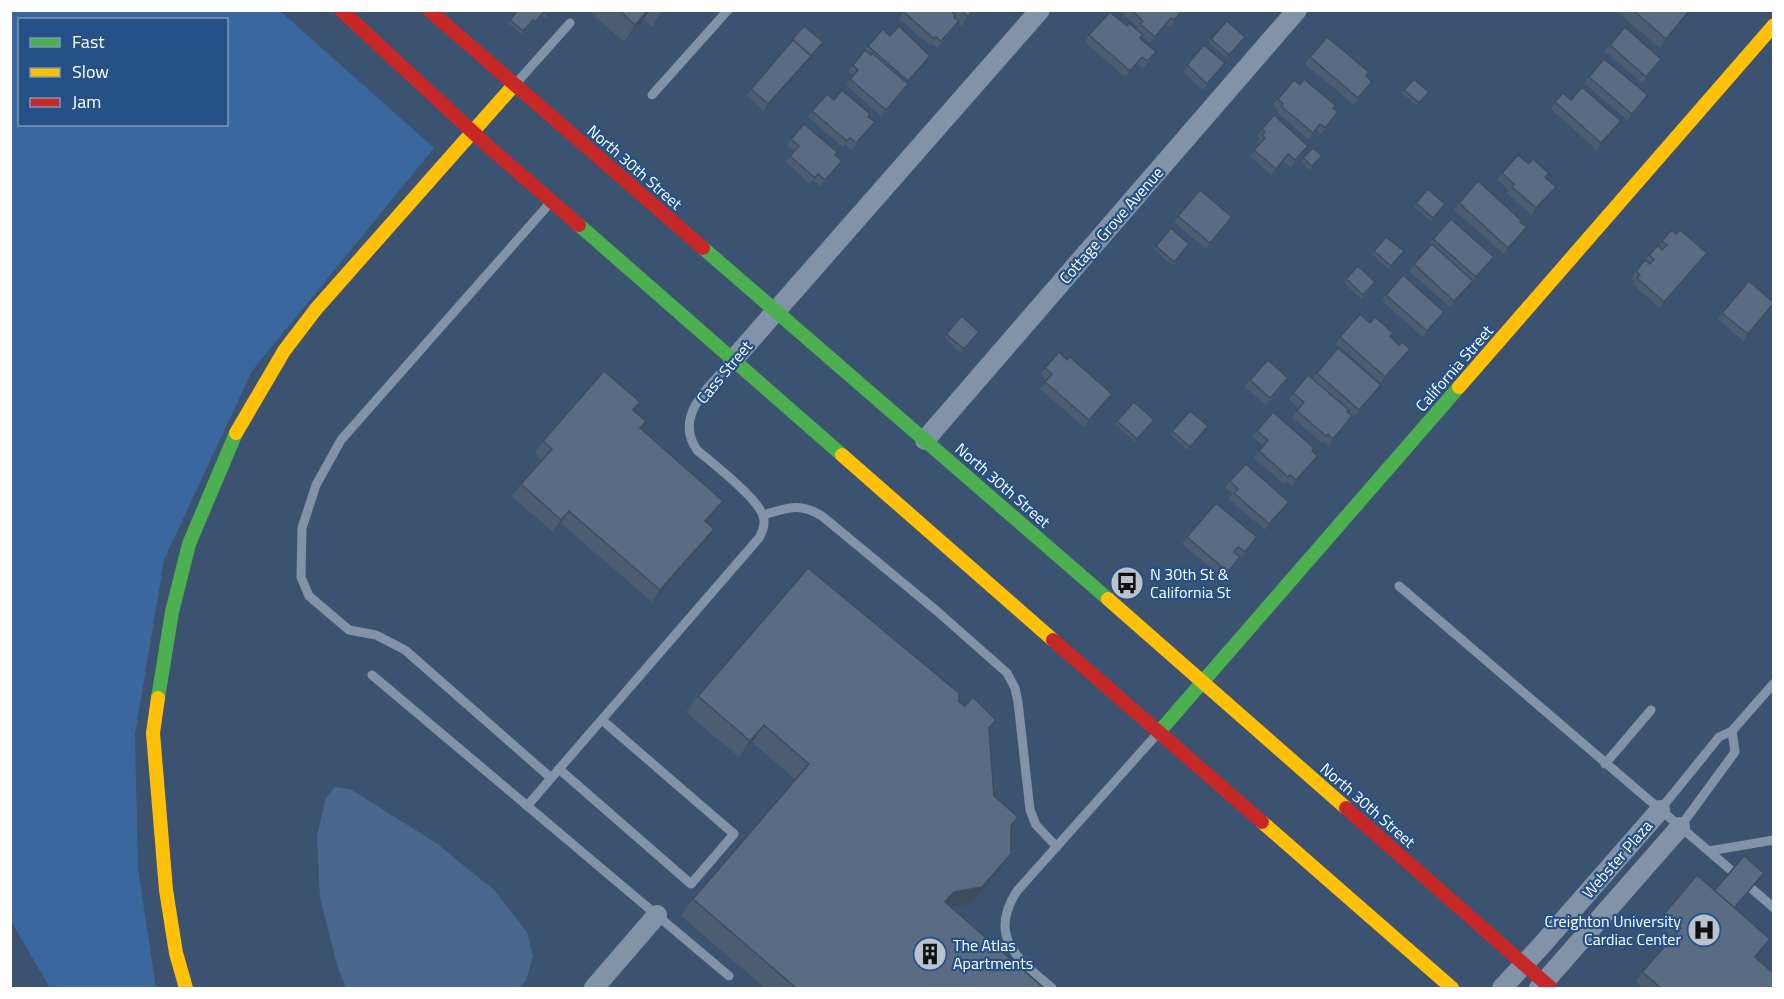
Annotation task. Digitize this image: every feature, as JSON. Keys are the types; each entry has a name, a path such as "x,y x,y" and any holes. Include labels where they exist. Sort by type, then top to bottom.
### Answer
{"main road":[{"path":"341,10 473,132 1452,988"},
{"name":"North 30th Street","path":"429,10 1203,682 1545,986"},
{"name":"California Street","path":"1159,732 1773,25"},
{"path":"186,988 176,953 166,890 153,733 172,612 189,544 233,437 284,351 316,309 515,84"}],"street":[{"name":"Cass Street","path":"733,360 1040,10"},
{"name":"Cottage Grove Avenue","path":"925,440 1297,10"},
{"name":"Webster Plaza","path":"1502,988 1660,810"},
{"name":"Webster Plaza","path":"1545,986 1680,827"},
{"path":"594,988 657,915"}],"lane":[{"path":"652,95 728,10"},
{"path":"515,84 570,23"},
{"path":"551,778 405,650 376,635 350,630 309,596 301,577 302,528 315,485 341,440 552,201"},
{"name":"Cass Street","path":"733,360 693,409 688,421 690,439 697,450 756,503 763,515"},
{"path":"527,806 759,538 764,527 763,515 795,506 810,509 822,516 938,612 1007,673 1015,688 1018,702 1030,810 1036,825 1057,847"},
{"path":"1399,586 1732,871"},
{"path":"372,675 729,976"},
{"path":"1660,810 1719,737 1732,731 1773,683"},
{"path":"1605,764 1651,710"},
{"path":"559,769 691,884 734,834 602,720"},
{"path":"1680,827 1735,752 1732,731"},
{"path":"1052,988 1016,956 1008,945 1004,926 1010,902 1159,732"},
{"path":"1709,851 1773,840"},
{"path":"1751,888 1773,908"}],"shaded area":[{"path":"10,11 280,11 434,148 252,371 164,560 135,734 138,869 156,988 50,988 11,921"},
{"path":"335,787 350,789 436,843 494,890 527,932 533,956 526,980 519,988 346,988 338,968 320,897 317,836 326,798"}],"building":[{"path":"518,10 552,10 548,15 545,11 523,31 510,20"},
{"path":"619,10 648,10 635,25"},
{"path":"905,10 950,10 959,21 941,41 936,37 934,39 904,12"},
{"path":"961,10 974,10 968,17"},
{"path":"1131,10 1183,10 1174,20 1171,18 1155,37 1140,24 1143,21"},
{"path":"1633,10 1690,10 1666,39"},
{"path":"1110,12 1127,26 1129,23 1143,35 1140,38 1156,52 1147,61 1142,57 1130,71 1089,35"},
{"path":"1227,21 1245,37 1229,55 1211,39"},
{"path":"804,26 823,42 811,56 793,40 791,41"},
{"path":"899,26 930,56 908,81 868,46 883,29 890,36"},
{"path":"1625,27 1661,59 1646,77 1610,45"},
{"path":"1327,37 1369,72 1366,76 1372,82 1358,98 1310,57"},
{"path":"793,40 811,56 768,104 751,89"},
{"path":"1204,45 1225,63 1207,84 1187,65"},
{"path":"865,50 871,55 872,53 908,84 886,110 850,79 858,70 853,65"},
{"path":"1604,59 1648,95 1632,114 1589,77"},
{"path":"1304,79 1336,106 1333,108 1338,112 1325,128 1320,124 1313,133 1281,106 1283,104 1278,99 1294,80 1300,85"},
{"path":"1414,79 1429,92 1419,103 1404,90"},
{"path":"1582,87 1621,121 1601,143 1555,102 1563,93 1571,100"},
{"path":"842,90 870,114 868,117 875,122 856,143 850,138 847,141 812,111 827,94 834,100"},
{"path":"1274,115 1308,146 1295,160 1288,154 1276,169 1254,150 1265,138 1262,135 1265,132 1262,129"},
{"path":"804,124 837,152 835,155 842,161 825,180 818,174 815,178 790,156 799,146 791,139"},
{"path":"1313,148 1322,156 1312,166 1303,158"},
{"path":"1518,155 1529,164 1533,159 1549,173 1545,177 1556,187 1536,208 1512,187 1514,184 1502,173"},
{"path":"1478,181 1527,227 1508,248 1459,203"},
{"path":"1428,189 1445,204 1433,218 1416,203"},
{"path":"1200,190 1232,217 1210,243 1178,216"},
{"path":"1451,219 1494,257 1476,277 1433,239"},
{"path":"1171,228 1189,244 1174,262 1156,246"},
{"path":"1671,230 1676,234 1680,230 1707,253 1664,302 1637,278 1640,275 1636,271 1645,260 1650,264 1654,259 1649,255 1658,245 1662,250 1667,245 1662,241"},
{"path":"1386,237 1404,251 1391,266 1374,251"},
{"path":"1432,244 1473,281 1454,301 1414,264"},
{"path":"1358,266 1375,282 1363,295 1346,279"},
{"path":"1403,275 1444,312 1427,331 1386,295"},
{"path":"1749,281 1773,304 1748,334 1722,313"},
{"path":"1360,314 1370,323 1375,317 1393,333 1390,336 1399,345 1402,342 1410,349 1385,377 1340,337"},
{"path":"962,316 979,332 964,349 946,334"},
{"path":"1338,348 1381,385 1359,410 1317,373"},
{"path":"1059,352 1067,360 1070,357 1112,394 1089,420 1045,382 1052,374 1045,368"},
{"path":"1268,360 1288,378 1270,398 1250,380"},
{"path":"604,371 640,402 633,410 646,421 640,428 723,501 705,521 714,529 660,590 569,511 561,520 521,484 552,449 543,441"},
{"path":"1308,375 1349,410 1347,411 1352,416 1333,439 1328,434 1326,436 1297,411 1304,402 1293,393"},
{"path":"1134,402 1154,420 1137,439 1117,421"},
{"path":"1190,411 1208,426 1190,447 1172,431"},
{"path":"1273,412 1314,448 1312,451 1318,456 1296,480 1290,475 1288,477 1259,451 1268,440 1257,431"},
{"path":"1246,464 1289,502 1269,524 1234,493 1238,489 1230,481"},
{"path":"1216,503 1257,537 1245,552 1238,547 1234,552 1240,557 1228,572 1187,537"},
{"path":"808,568 959,693 959,702 965,706 973,697 996,720 989,728 994,796 1018,817 1011,826 1011,854 982,887 954,892 945,902 1044,988 796,988 693,899 809,764 764,725 750,741 698,696"},
{"path":"1744,856 1764,873 1734,908 1714,891"},
{"name":"Creighton University Cardiac Center","path":"1697,875 1770,939 1755,957 1773,973 1773,988 1661,988 1642,972 1681,928 1664,914"}],"traffic: fast":[{"path":"579,225 842,455"},
{"path":"703,248 1108,599"},
{"path":"1159,732 1459,387"},
{"path":"158,698 172,612 189,544 236,433"}],"traffic: slow":[{"path":"1459,387 1774,25"},
{"path":"236,433 284,351 316,309 515,84"},
{"path":"842,455 1053,640"},
{"path":"1108,599 1346,808"},
{"path":"158,698 153,733 166,890 176,953 186,988"},
{"path":"1262,822 1452,988"}],"traffic: jam":[{"path":"341,10 490,148 579,225"},
{"path":"429,10 703,248"},
{"path":"1053,640 1262,822"},
{"path":"1346,808 1551,988"}],"place":[{"name":"N 30th St & California St","path":"1127,583"},
{"name":"Creighton University Cardiac Center","path":"1704,930"},
{"name":"The Atlas Apartments","path":"930,954"}]}
